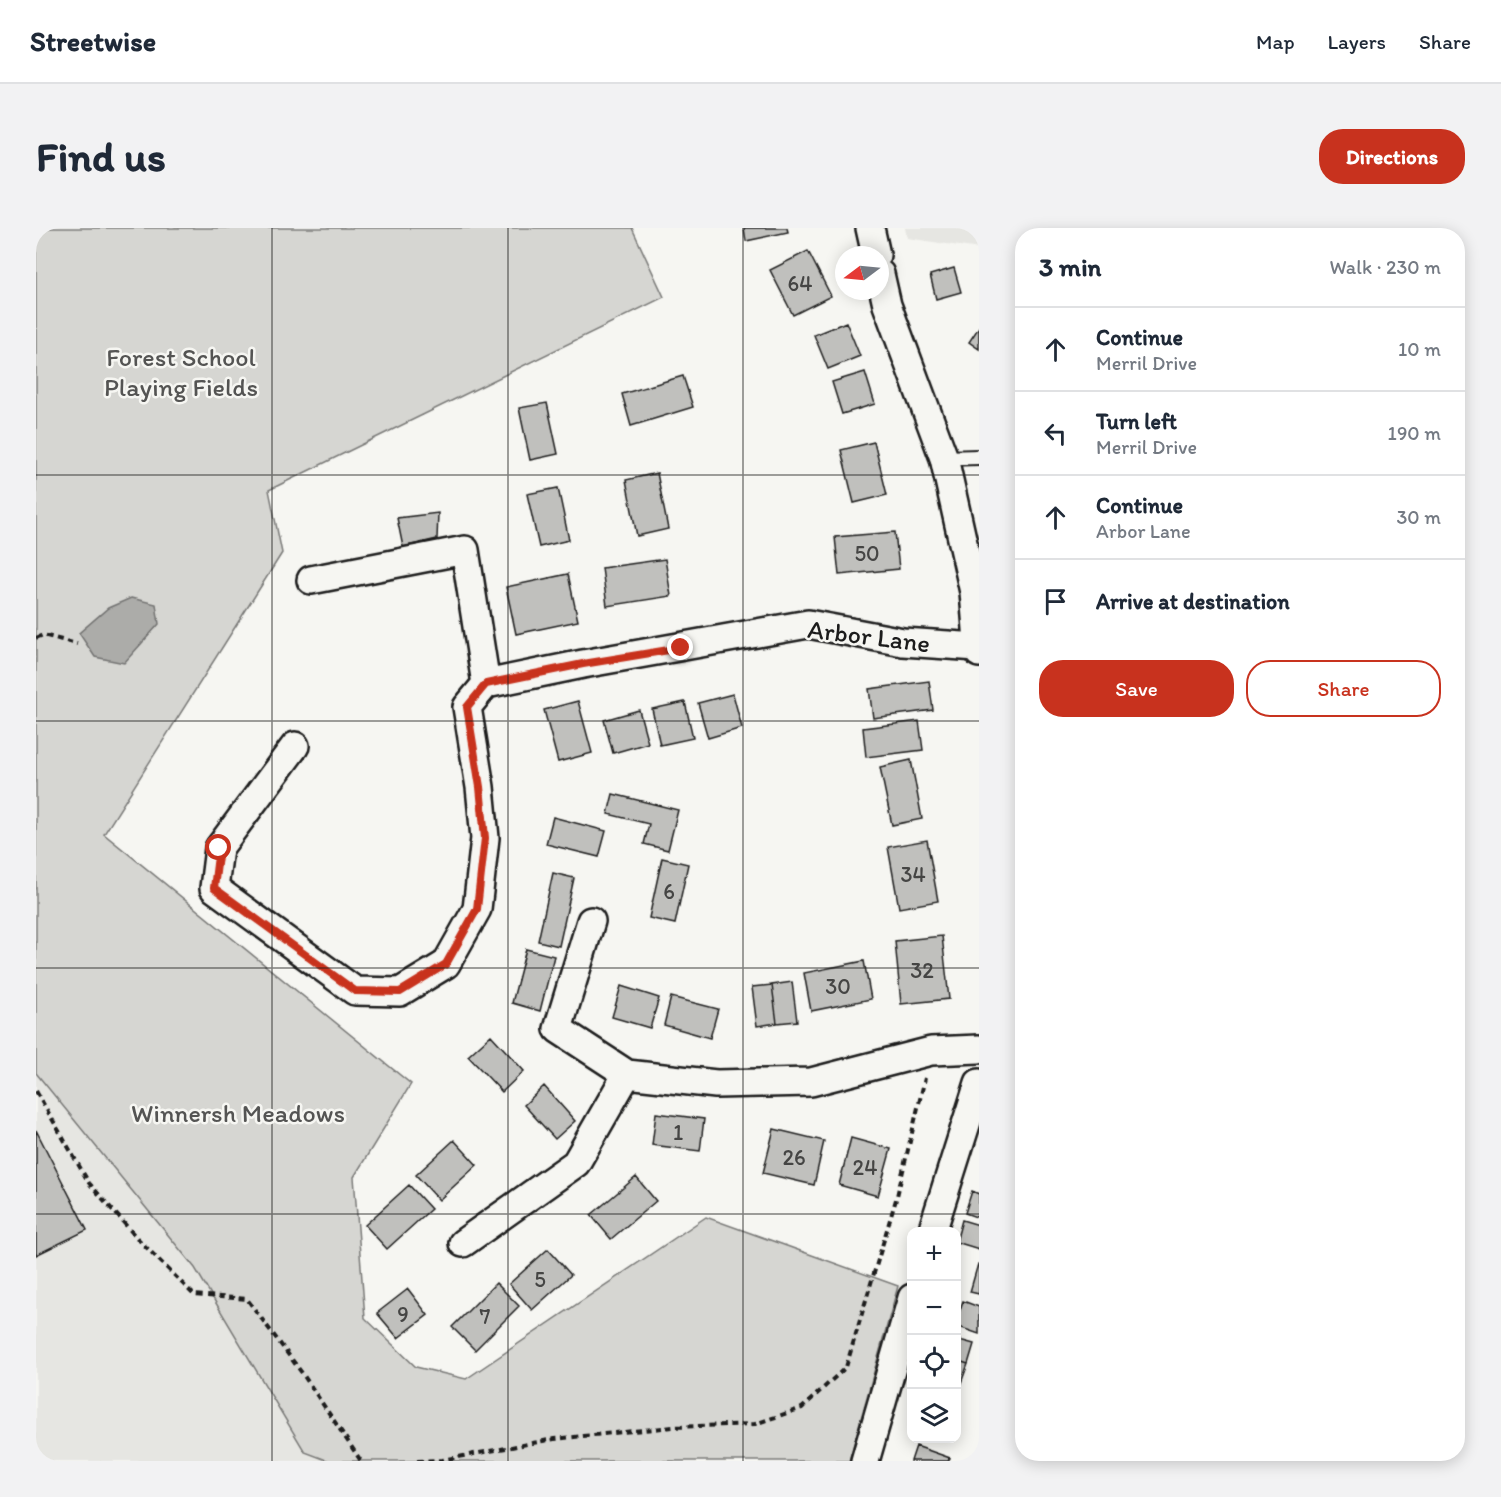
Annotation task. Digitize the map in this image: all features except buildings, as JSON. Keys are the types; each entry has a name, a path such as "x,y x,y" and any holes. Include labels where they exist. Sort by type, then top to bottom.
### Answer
{"street":[{"path":"870,228 874,246"},
{"path":"886,300 944,458 974,592 979,653"},
{"path":"295,746 219,848 214,888 355,991 400,992 446,964 477,909 485,838 480,787 467,707 486,684 465,550 311,580"},
{"name":"Arbor Lane","path":"486,684 583,664 808,624 903,642 979,647"},
{"path":"591,921 558,1029 627,1074 716,1084 811,1082 931,1051 979,1048"},
{"path":"463,1243 576,1163 627,1074"},
{"path":"934,1227 979,1083"},
{"path":"865,1461 907,1315"}],"lane":[{"path":"944,458 979,457"}],"path":[{"path":"36,638 43,635 78,644"},
{"path":"417,1461 442,1460 554,1439 673,1427 755,1424 802,1408 846,1367 897,1196 931,1051"},
{"path":"36,1091 89,1183 116,1215 194,1295 247,1299 302,1373 361,1461"}],"shaded area":[{"path":"905,228 979,228 979,249 907,238"},
{"path":"131,598 156,604 159,624 124,663 95,657 79,633 108,608"},
{"path":"36,1073 195,1268 305,1452 329,1461 36,1461"}],"green space":[{"name":"Winnersh Meadows","path":"36,228 632,228 664,297 269,490 282,553 104,834 411,1084 354,1177 365,1318 416,1367 466,1379 706,1217 898,1286 849,1461 329,1461 305,1452 195,1268 36,1073"}],"route":[{"path":"219,848 214,888 355,991 400,992 446,964 477,909 485,838 480,787 467,707 486,684 583,664 681,648"}],"park label":[{"name":"Forest School Playing Fields","path":"181,372"}]}
